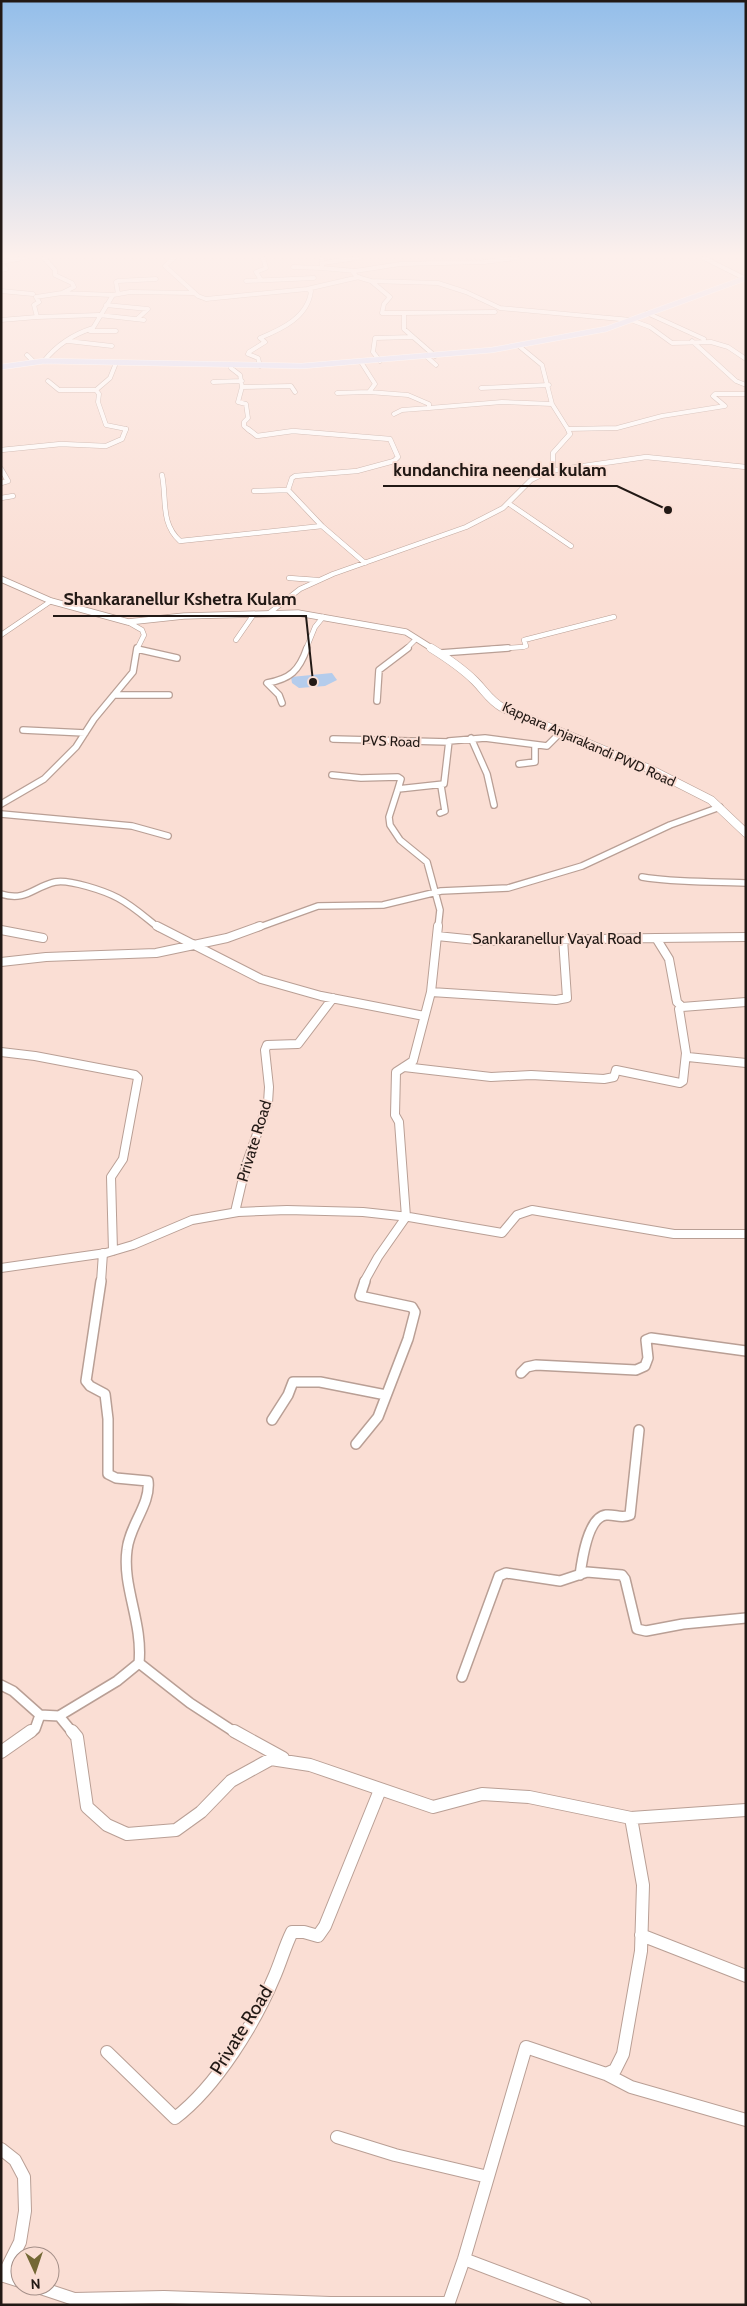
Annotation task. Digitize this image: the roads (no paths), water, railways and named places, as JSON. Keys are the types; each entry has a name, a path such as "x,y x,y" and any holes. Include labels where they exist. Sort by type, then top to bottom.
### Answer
{"main road":[{"path":"216,366 308,366"},
{"name":"Kappara Anjarakandi PWD Road","path":"1,579 51,601 128,622 184,616 298,613 406,632 416,640 440,653 476,682 490,700 503,708 652,770 711,800 746,833"}],"street":[{"path":"48,381 60,390 96,390 110,378 115,366"},
{"path":"231,366 240,375 242,381 238,402 246,404 248,418 243,424 256,436 293,431 388,437 397,453 398,457 394,461 379,467 342,473 295,476 292,478 288,490"},
{"path":"363,366 375,384 370,392"},
{"path":"542,366 548,375 552,404 570,434 553,453 553,470"},
{"path":"720,366 736,381 746,385"},
{"path":"213,382 242,381"},
{"path":"481,388 549,385"},
{"path":"242,388 291,386 295,392"},
{"path":"1,450 61,444 106,446 117,442 124,436 126,429 110,428 105,425 101,419 97,399 99,394 96,390"},
{"path":"338,393 403,394 420,398 429,404 429,408"},
{"path":"568,429 617,428 662,416 713,410 725,406 714,396 715,394 746,394"},
{"path":"394,414 399,410 514,402 552,404"},
{"path":"268,614 300,589 319,580 466,527 503,508 531,480 553,470 615,463 646,457 746,467"},
{"path":"1,469 8,481 1,483"},
{"path":"162,475 165,486 165,519 173,534 180,541 322,526"},
{"path":"254,491 288,490 322,526 365,563"},
{"path":"1,498 12,496"},
{"path":"508,503 571,546"},
{"path":"289,578 319,580"},
{"path":"1,635 51,601"},
{"path":"236,640 254,614"},
{"path":"282,703 279,695 266,684 284,681 298,672 304,657 306,643 315,624 322,617"},
{"path":"440,653 523,647 526,646 524,640 614,617"},
{"path":"1,804 44,779 76,747 114,695 134,672 137,649 144,635 142,630 128,622"},
{"path":"377,701 379,670 402,654 410,643 416,640"},
{"path":"137,649 178,658"},
{"path":"114,695 169,695"},
{"path":"23,730 85,733"},
{"path":"519,764 535,762 535,745 547,746 560,733"},
{"path":"471,738 487,774 494,805"},
{"name":"PVS Road","path":"333,739 449,742 471,738 535,745"},
{"path":"440,813 445,811 441,786 444,784 449,742"},
{"path":"332,775 361,778 398,777 401,779 389,817 390,825 400,840 427,862 440,910 431,992 413,1061 396,1072 395,1115 399,1122 406,1217 378,1257 361,1288 360,1296 403,1303 412,1306 415,1312 408,1339 378,1417 356,1444"},
{"path":"398,789 441,786"},
{"path":"1,962 46,957 156,953 227,938 318,906 383,905 435,893 508,888 582,866 670,825 720,807"},
{"path":"1,814 132,826 168,836"},
{"path":"642,877 671,882 695,880 746,883"},
{"path":"1,894 14,898 21,897 55,882 68,881 118,898 161,929 196,945 240,970 262,979 333,998 424,1016"},
{"path":"1,930 43,938"},
{"name":"Sankaranellur Vayal Road","path":"437,936 486,941 656,938 664,950 673,978 677,1002 682,1007 680,1008 682,1034 688,1057"},
{"path":"656,938 746,937"},
{"path":"431,992 556,1000 567,998 563,939"},
{"name":"Private Road","path":"235,1212 246,1165 268,1103 268,1069 265,1050 268,1045 298,1044 333,998"},
{"path":"682,1007 746,1002"},
{"path":"1,1052 53,1058 81,1066 135,1075 138,1078 123,1159 111,1177 113,1251"},
{"path":"403,1067 491,1077 531,1075 604,1079 614,1076 616,1070 676,1084 683,1081 688,1057 746,1062"},
{"path":"1,1268 113,1251 150,1240 198,1219 235,1212 315,1211 406,1217 502,1233 508,1228 516,1214 522,1210 532,1210 674,1234 746,1234"},
{"path":"1,1685 13,1691 40,1715 59,1716 117,1681 139,1662 142,1644 141,1627 129,1590 126,1557 129,1538 149,1489 148,1480 138,1477 118,1479 112,1478 108,1474 108,1419 105,1394 90,1386 86,1381 88,1356 101,1296 103,1253"},
{"path":"521,1373 527,1367 536,1365 636,1370 644,1366 648,1358 646,1340 651,1338 746,1351"},
{"path":"272,1420 288,1395 293,1382 320,1382 387,1393"},
{"path":"580,1575 588,1538 598,1520 603,1516 626,1517 630,1515 639,1430"},
{"path":"462,1677 499,1576 506,1573 560,1580 587,1572 622,1575 625,1580 637,1629 646,1631 683,1624 746,1618"},
{"path":"139,1662 195,1707 237,1735 289,1762"},
{"path":"1,1752 35,1729 40,1715"},
{"path":"59,1716 77,1737 87,1808 107,1825 127,1834 176,1830 201,1812 230,1781 271,1759 310,1765 433,1807 482,1794 529,1797 631,1818 746,1810"},
{"name":"Private Road","path":"107,2052 167,2112 175,2118 186,2112 228,2056 258,2011 292,1932 304,1932 318,1936 324,1926 380,1790"},
{"path":"606,2074 615,2070 623,2054 641,1951 643,1885 631,1818"},
{"path":"641,1935 671,1945 746,1976"},
{"path":"60,2294 74,2299 164,2297 330,2303 449,2304 464,2260 526,2047 606,2074 631,2087 746,2120"},
{"path":"337,2137 395,2155 488,2177"},
{"path":"1,2149 16,2160 24,2177 25,2211 20,2242 2,2276"},
{"path":"464,2260 585,2305"}],"water":[{"path":"332,673 337,680 325,686 299,688 292,683 291,677"}],"place":[{"name":"kundanchira neendal kulam","path":"668,510"},
{"name":"Shankaranellur Kshetra Kulam","path":"313,682"}]}
